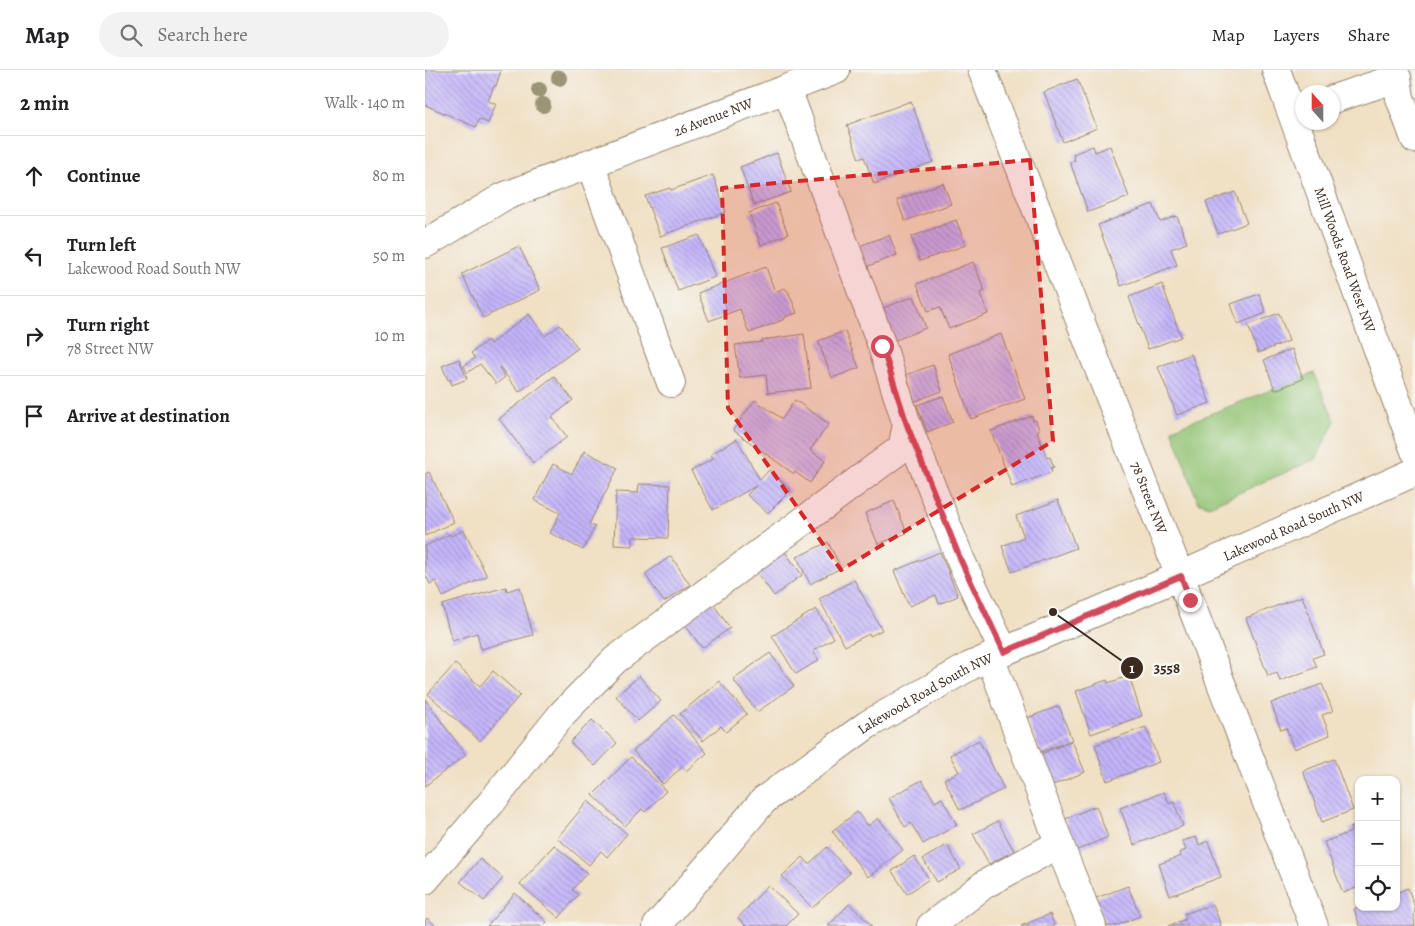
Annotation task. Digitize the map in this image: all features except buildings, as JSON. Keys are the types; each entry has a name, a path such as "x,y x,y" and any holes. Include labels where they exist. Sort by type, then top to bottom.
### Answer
{"street":[{"name":"26 Avenue NW","path":"425,244 503,197 836,70"},
{"name":"78 Street NW","path":"982,70 1181,576 1314,926"},
{"name":"Mill Woods Road West NW","path":"1276,70 1295,108"},
{"path":"1340,97 1403,74 1400,98 1415,139"},
{"path":"787,89 882,346 907,425 997,654 1059,844 1092,926"},
{"name":"Mill Woods Road West NW","path":"1303,130 1415,451"},
{"path":"590,163 671,383"},
{"path":"425,880 490,804 562,714 615,660 902,448 907,425"},
{"name":"Lakewood Road South NW","path":"657,926 764,800 867,725 970,666 1181,576 1415,472"},
{"path":"931,926 985,884 1059,844"}],"highlighted area":[{"path":"1030,160 1053,441 841,570 728,408 722,188"}],"green space":[{"path":"1314,373 1335,421 1316,459 1209,506 1198,502 1172,429"}],"place":[{"name":"3558","path":"1053,612"}],"route":[{"path":"882,346 907,425 961,561 1004,652 1181,576 1190,600"}]}
